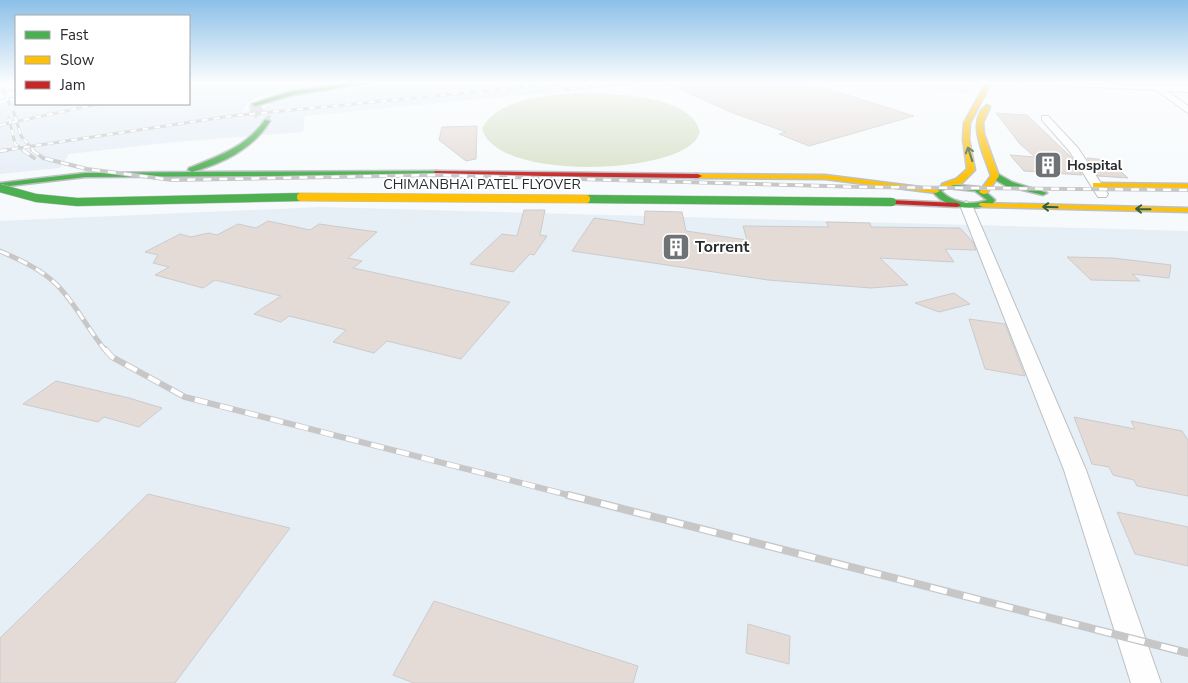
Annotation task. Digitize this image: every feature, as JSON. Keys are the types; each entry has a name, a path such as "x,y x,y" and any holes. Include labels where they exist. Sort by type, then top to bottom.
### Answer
{"main road":[{"path":"941,188 961,181 969,175 973,162 966,141 966,126 972,115"},
{"path":"825,177 941,188 964,186 983,192 1048,193 1009,184 995,176 981,134 980,122 984,115"},
{"path":"183,174 249,144 264,129 267,121"},
{"path":"0,188 54,183 85,175 183,174 391,173 825,177 961,181"},
{"name":"CHIMANBHAI PATEL FLYOVER","path":"0,174 10,182 46,193 85,197 147,198 321,193 890,198 974,205 1188,210"},
{"path":"983,192 995,176"},
{"path":"1097,191 1188,186"},
{"name":"CHIMANBHAI PATEL FLYOVER","path":"0,188 36,198 77,202 317,197 890,198 941,188"},
{"path":"941,188 945,200 974,205 990,200 983,192"},
{"path":"1097,191 1188,195"}],"street":[{"path":"1046,118 1074,150 1097,191"},
{"path":"974,205 1075,470 1146,683"}],"shaded area":[{"path":"0,115 317,115 305,116 303,132 174,142 69,154 60,168 0,174"},
{"path":"320,207 1188,231 1188,683 0,683 0,221"}],"green space":[{"path":"493,115 688,115 694,120 700,132 695,141 676,153 649,161 616,166 580,167 546,164 515,157 493,145 482,128"}],"building":[{"path":"738,115 914,116 809,146 779,134 786,132"},
{"path":"997,115 1027,115 1071,157 1082,175 1024,171 1010,155 1035,157 1020,144"},
{"path":"477,126 476,159 466,161 439,140 442,127"},
{"path":"1087,158 1108,160 1128,178 1098,176"},
{"path":"524,210 545,210 540,235 547,236 534,255 530,254 513,272 470,264 502,234 517,236"},
{"path":"645,211 682,212 686,231 747,240 743,226 829,227 826,222 870,223 871,227 960,228 973,242 976,250 945,249 954,262 880,258 908,285 871,288 768,280 572,251 594,218 644,225"},
{"path":"268,221 310,230 319,224 377,232 348,258 362,261 353,268 510,302 461,359 387,341 374,353 333,342 346,330 289,316 281,322 254,314 281,296 215,280 203,288 155,275 169,267 153,263 158,255 145,252 180,234 191,237 209,233 217,235 238,224 256,228"},
{"path":"1067,257 1113,258 1171,265 1169,278 1132,274 1140,281 1091,280"},
{"path":"954,293 970,304 939,312 915,303"},
{"path":"969,319 1005,324 1025,376 985,369"},
{"path":"56,381 129,398 162,408 139,427 104,417 98,422 23,404"},
{"path":"1074,417 1135,429 1131,421 1182,431 1188,440 1188,496 1137,486 1134,480 1113,475 1109,467 1092,464"},
{"path":"148,494 290,528 175,683 0,683 0,638"},
{"path":"1117,512 1188,527 1188,566 1135,554"},
{"path":"434,601 638,666 633,683 414,683 393,675"},
{"path":"748,624 790,636 789,664 746,653"}],"tunnel":[{"path":"261,115 267,121"}],"railway":[{"path":"15,115 17,121"},
{"path":"17,121 47,115"},
{"path":"30,146 242,115"},
{"path":"9,118 10,123"},
{"path":"10,123 17,121"},
{"path":"17,121 21,136 30,146"},
{"path":"0,125 10,123"},
{"path":"10,123 15,144 21,148"},
{"path":"21,148 30,146"},
{"path":"30,146 34,151"},
{"path":"7,150 0,151 21,148"},
{"path":"21,148 25,151"},
{"path":"23,150 34,158"},
{"path":"32,150 43,158 87,169 172,180 435,175 863,187 1188,190"},
{"path":"0,251 23,261 51,279 70,300 106,351"},
{"path":"105,349 112,357 185,397 572,496"},
{"path":"568,495 1188,653"}],"traffic: fast":[{"path":"192,170 224,157 244,146 261,131 267,121"},
{"path":"0,185 85,175 438,173"},
{"path":"995,176 1009,184 1043,193"},
{"path":"945,186 977,189 991,200 989,203 967,206 953,203 936,191 945,186"},
{"path":"0,188 36,198 77,202 301,197"},
{"path":"586,199 892,202"}],"traffic: slow":[{"path":"945,186 959,181 971,170 966,139 967,123 971,115"},
{"path":"983,115 980,122 981,134 995,176 983,192"},
{"path":"698,176 825,177 936,191"},
{"path":"1096,185 1188,186"},
{"path":"301,197 586,199"},
{"path":"983,205 1188,210"}],"traffic: jam":[{"path":"438,173 698,176"},
{"path":"892,202 957,205"}],"place":[{"name":"Hospital","path":"1048,165"},
{"name":"Torrent","path":"676,247"}]}
